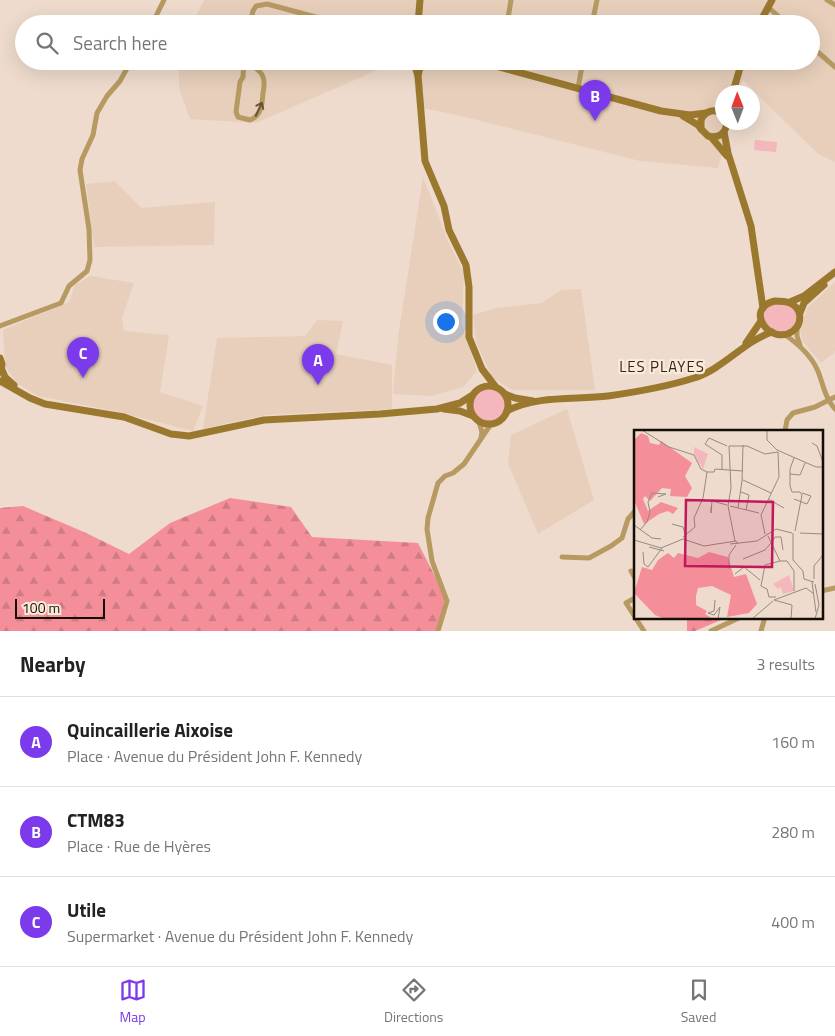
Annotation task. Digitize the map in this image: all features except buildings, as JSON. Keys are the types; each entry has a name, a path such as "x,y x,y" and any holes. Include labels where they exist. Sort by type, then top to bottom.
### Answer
{"main road":[{"path":"419,15 420,0"},
{"path":"764,15 770,3"},
{"path":"416,70 425,161 444,206 449,230 466,265 469,287 469,337 482,369 495,386 505,394 515,398 538,401"},
{"path":"418,76 420,70"},
{"path":"519,70 578,88 680,114 714,111"},
{"path":"734,85 739,70"},
{"path":"701,129 701,120 706,113"},
{"path":"680,114 698,125 705,134 712,137 730,161"},
{"path":"712,137 724,132 730,161 751,226 761,289 763,308 761,321 741,349"},
{"path":"763,308 766,304 790,302 804,296 835,272"},
{"path":"761,321 765,328 772,332 789,333 797,327 804,303 835,277"},
{"path":"761,289 775,302"},
{"path":"790,302 795,305 800,313"},
{"path":"507,411 538,401 608,396 695,378 708,372 741,349 772,332"},
{"path":"0,358 2,364 1,372 30,398"},
{"path":"0,381 30,398 56,406 124,417 171,434 189,436 270,419 388,413 437,408 460,403 480,387 483,378 482,369"},
{"path":"480,387 487,385 495,386"},
{"path":"437,408 460,411 473,416 479,422 491,424 502,419 507,411 508,402 505,394"},
{"path":"471,396 469,404 473,416"}],"street":[{"path":"156,15 164,0"},
{"path":"508,15 511,0"},
{"path":"594,15 597,0"},
{"path":"827,0 835,5"},
{"path":"770,3 780,15"},
{"path":"252,15 256,6 261,4 282,7 310,15"},
{"path":"820,54 835,67"},
{"path":"0,326 61,303 69,286 87,270 90,260 90,236 80,170 93,135 97,113 126,70"},
{"path":"243,70 236,112 238,117 246,119 251,119 258,115 262,105 264,96 263,76 257,70"},
{"path":"578,88 582,70"},
{"path":"797,327 797,336 801,348"},
{"path":"784,334 801,348 816,368 825,393 835,408"},
{"path":"785,430 787,420 793,413 829,401 835,397"},
{"path":"479,422 482,432 481,440"},
{"path":"438,631 446,601 432,561 427,529 428,518 438,483 445,476 453,473 464,464 491,424"},
{"path":"562,557 589,558 610,546 622,538 628,519 634,513"},
{"path":"631,571 634,576"},
{"path":"822,591 835,588"},
{"path":"634,599 626,603 634,615"},
{"path":"636,618 644,631"},
{"path":"711,631 739,618"},
{"path":"761,631 765,618"}],"shaded area":[{"path":"204,0 835,0 835,162 818,154 760,97 760,85 748,85 743,80 741,85 715,85 715,130 729,130 718,168 640,161 457,115 417,107 412,70 820,70 820,15 196,15"},
{"path":"179,70 377,70 256,123 190,119 179,88"},
{"path":"755,140 777,142 776,152 754,150"},
{"path":"423,177 448,241 464,273 462,324 477,371 463,387 432,396 393,394 398,337"},
{"path":"115,181 141,208 215,202 214,245 94,247 86,184"},
{"path":"90,276 134,283 122,318 124,331 169,335 160,392 203,406 193,431 114,411 38,396 17,383 5,366 3,330 69,302 75,285"},
{"path":"835,282 835,350 834,353 821,363 803,342 800,330 808,307"},
{"path":"581,289 595,390 512,390 492,377 476,342 473,315 496,308 542,303 561,290"},
{"path":"783,301 800,313 793,331 772,332 761,316 763,308"},
{"path":"317,320 343,321 336,354 392,365 392,409 265,415 203,429 217,338 305,336"},
{"path":"489,386 503,391 508,405 503,419 489,424 475,419 470,405 475,391"},
{"path":"567,409 594,500 538,534 508,463 511,435"}],"green space":[{"path":"230,498 291,507 312,537 418,543 445,596 439,631 0,631 0,508 23,506 129,554 170,523"},
{"path":"687,618 726,618 695,631 687,631"}],"place":[{"name":"CTM83","path":"595,121"},
{"name":"Utile","path":"83,378"},
{"name":"Quincaillerie Aixoise","path":"318,385"}],"district":[{"name":"LES PLAYES","path":"662,366"}]}
